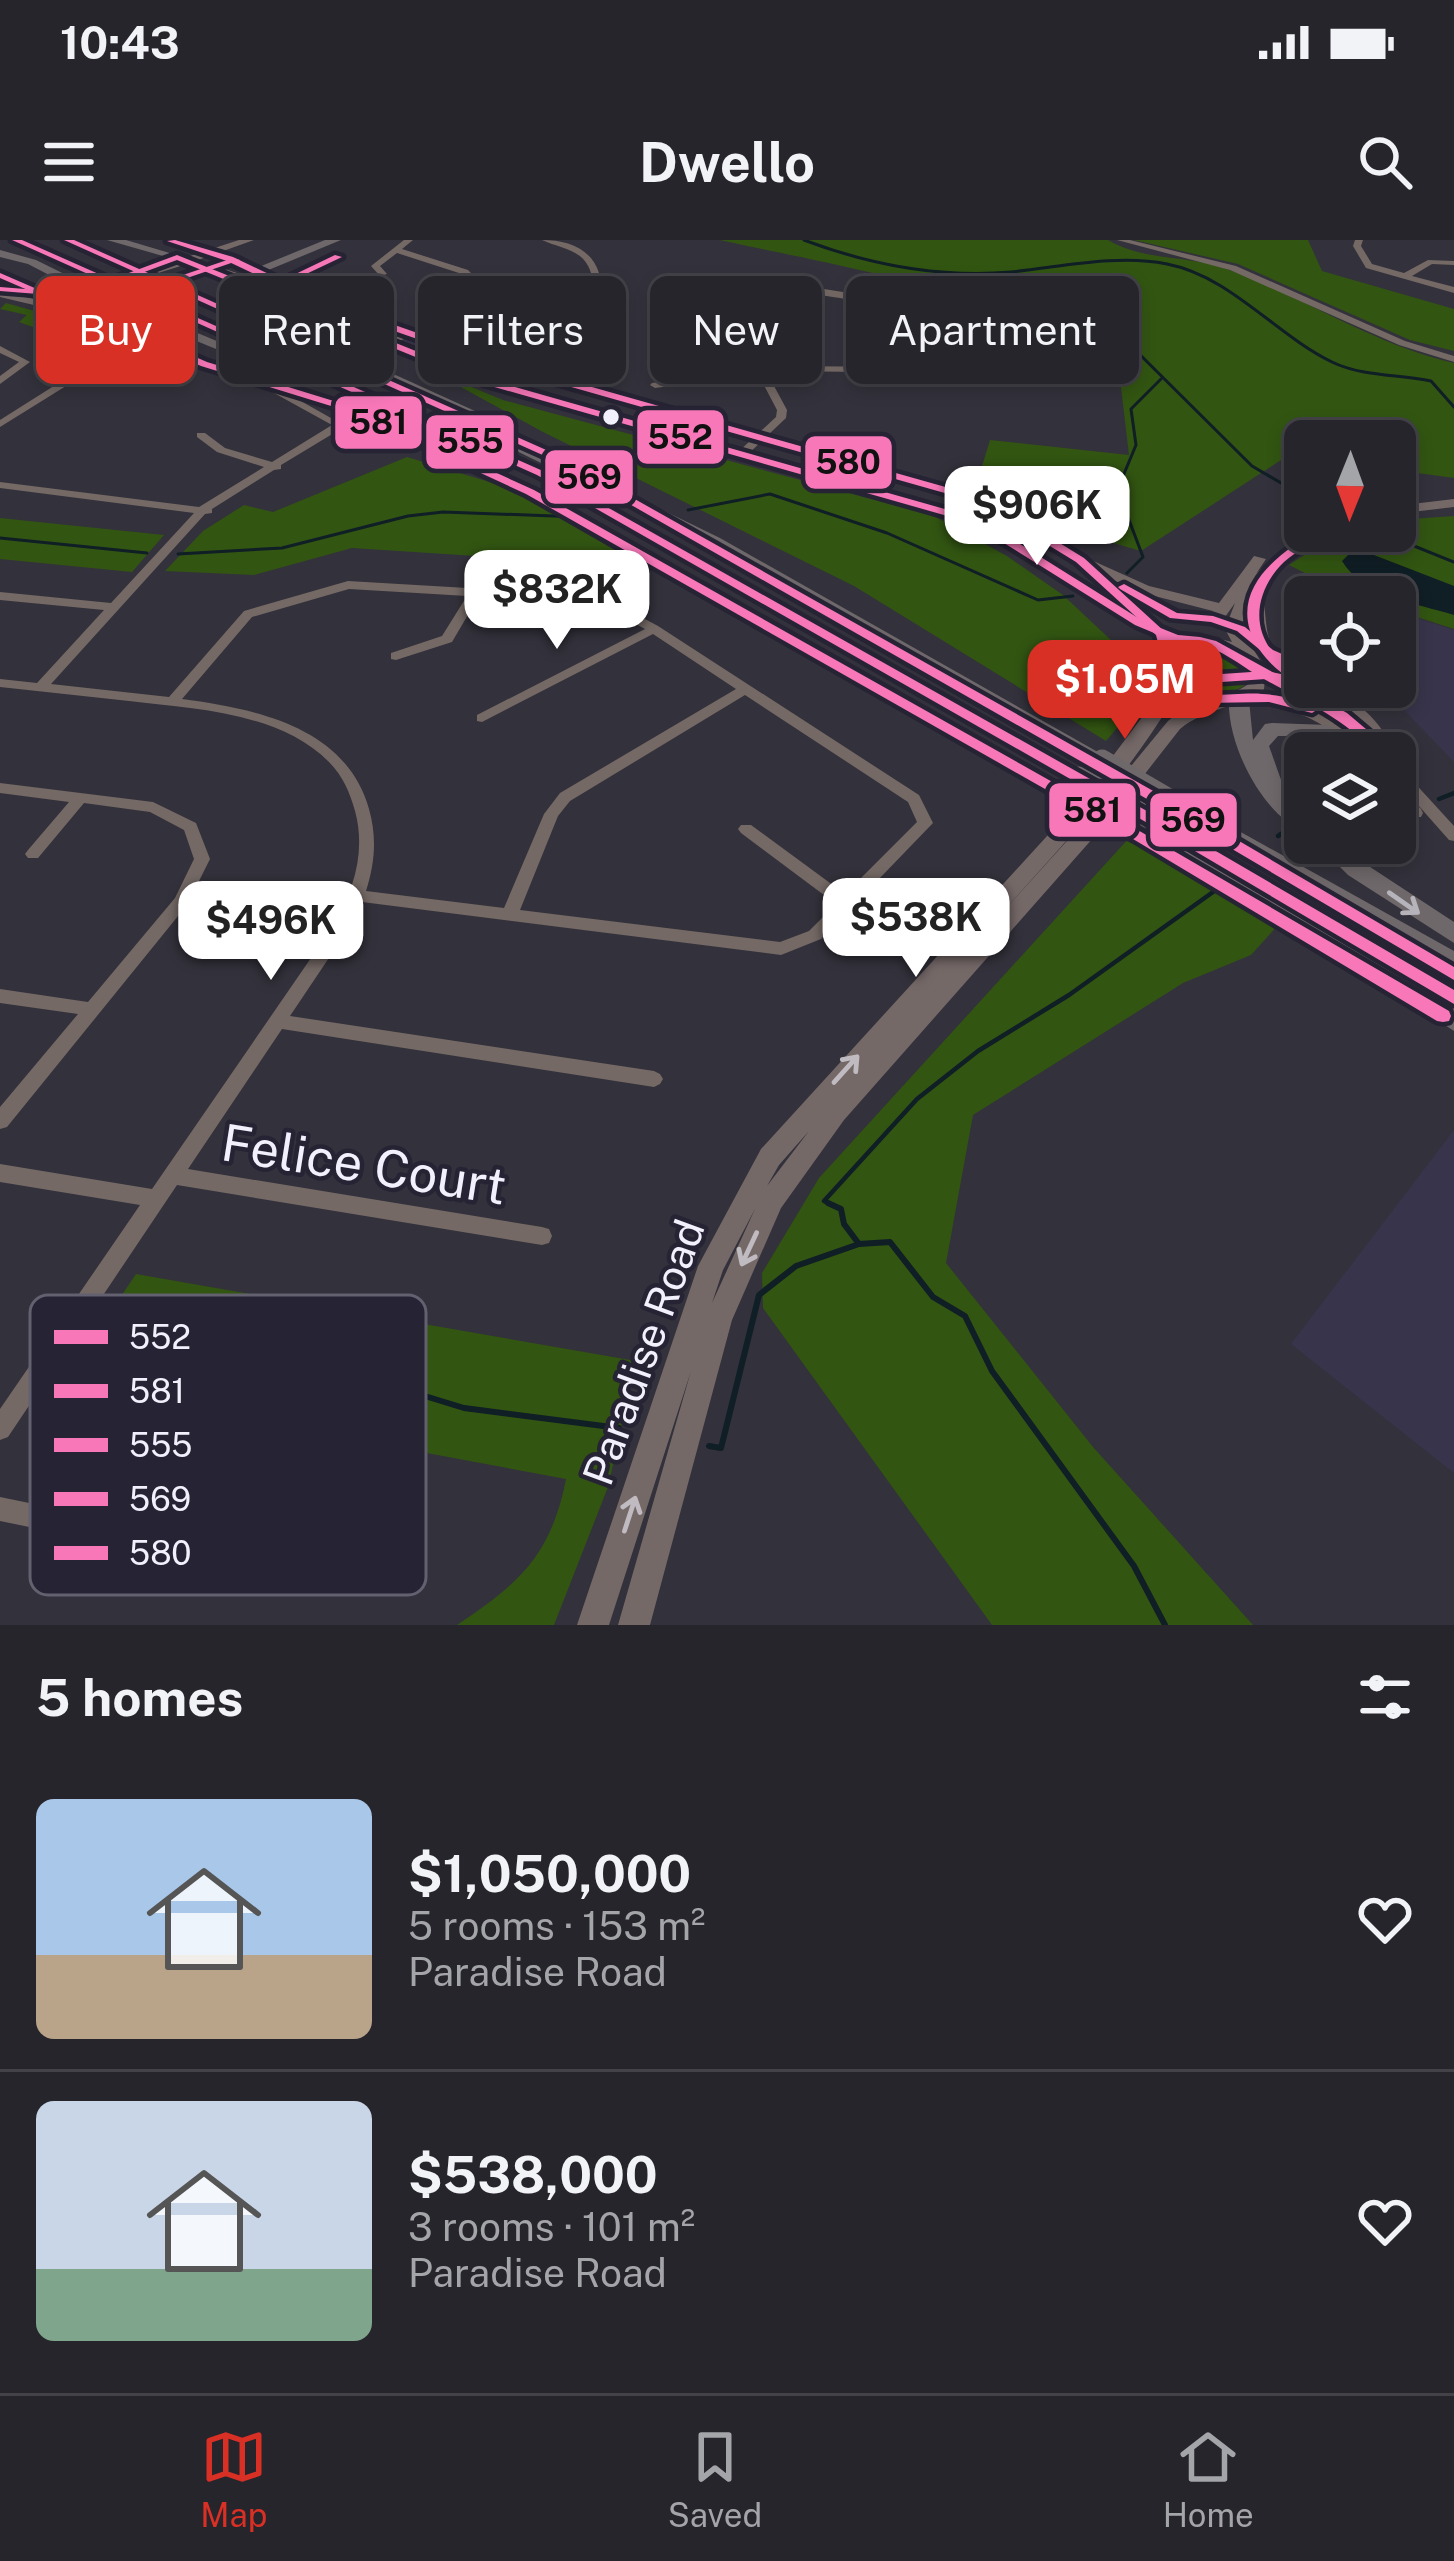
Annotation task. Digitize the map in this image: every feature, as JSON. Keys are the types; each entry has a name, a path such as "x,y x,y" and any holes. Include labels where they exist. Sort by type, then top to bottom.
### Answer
{"highway":[{"path":"16,240 540,473 1078,777 1454,998"},
{"path":"42,240 573,467"},
{"path":"113,240 176,261"},
{"path":"250,273 326,243"},
{"path":"135,245 201,249"},
{"path":"0,254 32,262 213,345 354,388"},
{"path":"394,378 573,467 1102,760 1454,963"},
{"path":"1236,700 1242,742 1284,800"},
{"path":"1275,789 1259,746 1272,729 1324,732"},
{"path":"1149,818 1454,1021"},
{"path":"1351,864 1454,934"}],"main road":[{"path":"176,261 201,249 249,240"},
{"path":"135,276 226,244"},
{"path":"202,265 226,244"},
{"path":"176,261 227,276"},
{"path":"176,261 219,277"},
{"path":"1,293 36,294"},
{"path":"1,293 36,296"},
{"path":"394,347 480,380 1018,533 1144,590 1222,609"},
{"path":"1416,504 1454,499"},
{"path":"976,521 1156,632 1232,647 1254,665"},
{"path":"1284,543 1262,556 1207,629 1154,647 1148,655 1149,672 1156,681 1174,693 1236,700 1258,685 1254,665 1233,628 1257,583 1290,552"},
{"path":"1066,576 1148,655"},
{"path":"1257,583 1255,625 1264,653 1284,668"},
{"name":"Paradise Road","path":"593,1625 711,1266 770,1157 1086,806 1161,704 1156,681"},
{"name":"Paradise Road","path":"634,1625 719,1319 772,1200 836,1113 1101,816 1174,725 1186,715 1236,700"},
{"path":"1349,708 1375,732"}],"street":[{"path":"383,274 375,266 409,240"},
{"path":"546,240 590,257 593,276"},
{"path":"1121,240 1233,268 1402,343 1454,358"},
{"path":"1359,240 1356,244 1365,263 1454,290"},
{"path":"396,250 470,276"},
{"path":"1405,276 1431,262 1454,263"},
{"path":"822,297 967,331 977,340 977,352 964,363 924,371 822,370"},
{"path":"394,340 418,330"},
{"path":"394,331 411,333"},
{"path":"0,349 25,362 0,381"},
{"path":"0,420 60,384"},
{"path":"201,435 221,450 278,467 349,431 263,384"},
{"path":"655,385 662,384"},
{"path":"740,455 781,418 782,410 768,384"},
{"path":"41,687 188,528 336,427"},
{"path":"0,485 208,511"},
{"path":"172,703 236,623 268,606 348,585 602,601 654,629 914,799 924,811 925,823 918,835 815,935 781,949 357,896"},
{"path":"396,656 448,639 476,592"},
{"path":"0,596 114,607"},
{"path":"482,718 654,629"},
{"path":"1254,665 1349,715 1365,732"},
{"path":"0,682 266,719 312,740 334,759 352,782 366,822 365,866 357,896 278,1021 86,1295"},
{"path":"510,914 545,826 566,796 745,689"},
{"path":"1236,700 1312,709 1344,732"},
{"path":"0,788 153,807 177,816 200,842 202,859 181,902 0,1121"},
{"path":"1416,793 1454,836"},
{"path":"33,854 80,798"},
{"path":"1416,812 1454,852"},
{"path":"746,829 847,904"},
{"path":"0,996 90,1009"},
{"path":"278,1021 654,1078"},
{"path":"0,1173 156,1198"},
{"name":"Felice Court","path":"172,1174 542,1236"},
{"path":"0,1429 9,1401 30,1372"},
{"path":"0,1509 30,1515"}],"shaded area":[{"path":"418,331 418,346 400,340"},
{"path":"1351,552 1374,555 1454,586 1454,615 1416,604 1416,576 1355,576 1342,561"},
{"path":"1416,618 1454,630 1454,762 1402,708 1416,708"},
{"path":"1454,1130 1454,1473 1291,1344"}],"green space":[{"path":"720,240 1108,240 1136,251 1224,268 1395,344 1454,363 1454,478 1416,473 1416,420 1284,420 1284,458 1141,551 971,502 990,440 1129,455 1121,384 1139,384 1139,276 882,276"},
{"path":"1134,240 1308,240 1322,271 1454,309 1454,351 1410,340 1238,264"},
{"path":"6,303 36,311 36,328 19,322 27,315 0,309"},
{"path":"455,384 934,516 1007,556 1063,595 1112,641 1129,674 1130,713 1106,741 854,586"},
{"path":"407,457 506,487 644,567 352,548 254,575 165,571 203,531 244,505 273,512"},
{"path":"1454,516 1454,629 1416,617 1416,576 1311,576 1289,565 1311,552 1416,552 1416,519"},
{"path":"0,518 164,535 132,572 0,559"},
{"path":"1173,647 1212,647 1234,657 1246,669 1245,685 1208,695 1171,681 1159,659"},
{"path":"1130,837 1278,925 1251,955 1183,983 973,1115 946,1263 1093,1447 1253,1625 992,1625 763,1308 762,1273 819,1178"},
{"path":"136,1274 257,1295 122,1295"},
{"path":"426,1324 636,1361 608,1487 554,1625 457,1625 530,1565 552,1528 566,1479 426,1453"}],"waterway":[{"path":"804,240 880,263 958,273 1109,261 1167,264 1232,293 1332,362 1368,373 1431,381 1454,407"},
{"path":"981,275 1051,294 1099,314 1252,466 1284,485"},
{"path":"1127,573 1143,557 1123,504 1121,481 1136,445 1131,409 1161,379"},
{"path":"688,510 770,494 887,533 1038,600 1073,596"},
{"path":"178,554 282,548 408,516 443,512 580,517"},
{"path":"0,538 147,553"},
{"path":"1416,547 1454,562"},
{"path":"1100,588 1113,582"},
{"path":"1439,799 1454,793"},
{"path":"1278,836 1284,832"},
{"path":"828,1203 824,1201 917,1099 978,1051 1069,995 1213,892"},
{"path":"828,1203 841,1209 844,1224 859,1244"},
{"path":"828,1203 834,1206"},
{"path":"859,1244 890,1242 933,1297 965,1316 992,1371 1134,1566 1165,1625"},
{"path":"709,1446 721,1448 759,1295 796,1266 859,1244"},
{"path":"426,1396 464,1408 619,1428"}],"tunnel":[{"path":"246,276 250,273"}],"transit line":[{"name":"555","path":"16,240 540,473 1149,818 1454,998"},
{"name":"569","path":"68,240 550,455 1159,800 1454,974"},
{"name":"580","path":"171,241 230,259 323,303 486,360 984,501 1080,560 1161,634 1169,662 1181,672 1207,679 1266,675 1284,679"},
{"name":"552","path":"0,289 76,295 177,257 480,380 976,521 1139,623 1176,638"},
{"name":"581","path":"297,276 338,257"},
{"name":"581","path":"188,276 236,260"},
{"name":"581","path":"0,275 204,364 347,408 530,492 1138,836 1443,1016"},
{"name":"552","path":"1284,669 1257,636 1252,616 1255,595 1265,576 1290,552"},
{"name":"580","path":"1124,587 1174,616 1213,619 1241,629 1284,659"},
{"name":"552","path":"1148,655 1174,638 1212,644 1315,700 1362,732"},
{"name":"552","path":"1148,655 1153,677 1177,694 1201,699 1269,698 1312,709"}]}
